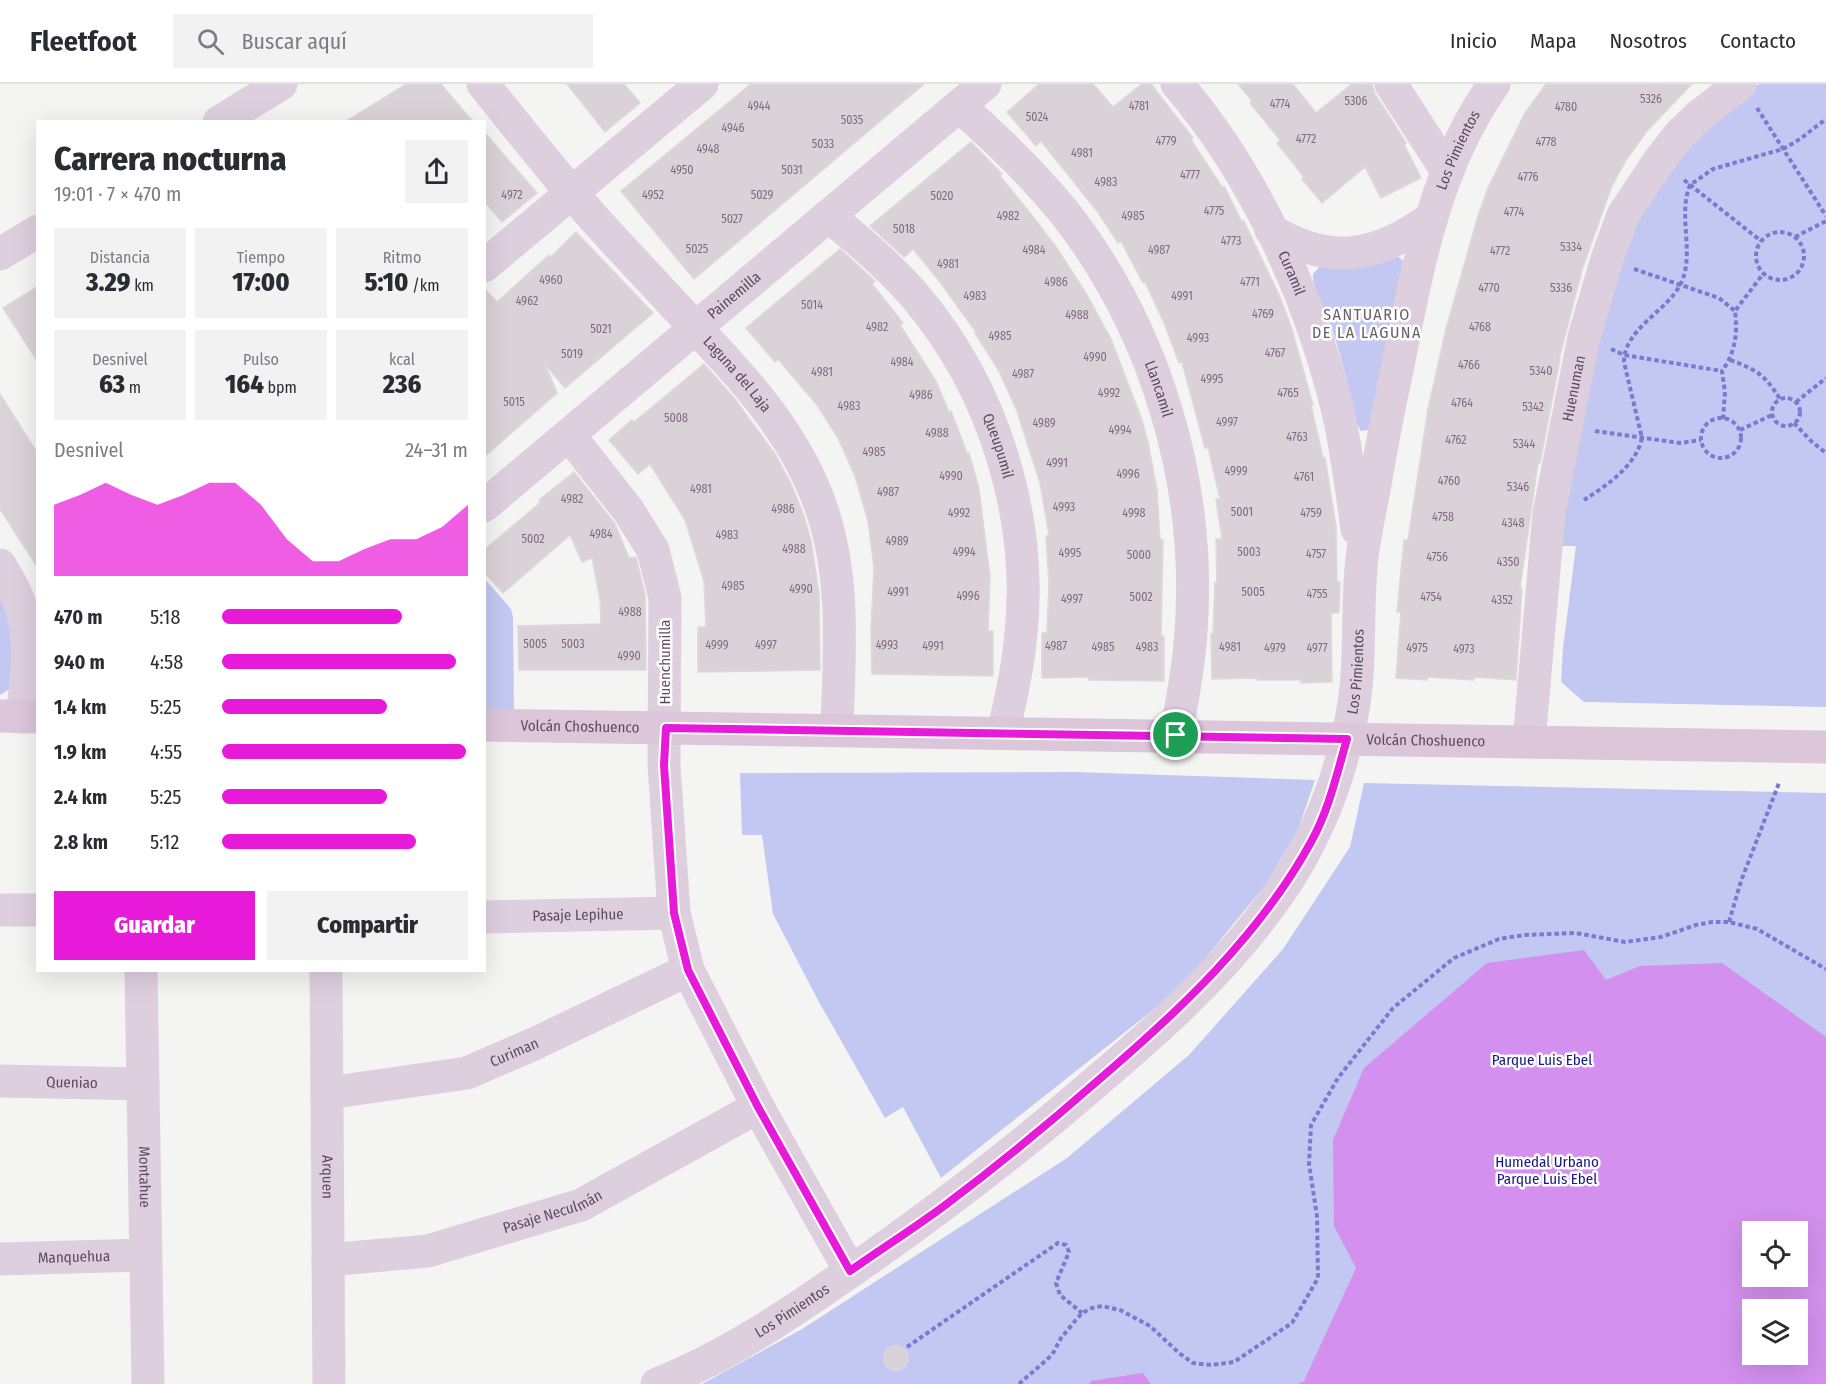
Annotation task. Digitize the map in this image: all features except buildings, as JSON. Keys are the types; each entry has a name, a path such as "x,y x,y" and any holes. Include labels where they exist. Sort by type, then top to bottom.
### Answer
{"street":[{"name":"Laguna del Laja","path":"483,84 572,193 750,386 772,414 798,456 822,510 835,566 839,603 837,730"},
{"path":"486,264 702,84"},
{"name":"Painemilla","path":"486,504 985,84"},
{"name":"Curamil","path":"1177,84 1224,146 1252,192 1310,319 1327,371 1346,453 1362,558"},
{"path":"1391,84 1447,171"},
{"name":"Los Pimientos","path":"657,1384 688,1372 732,1348 850,1271 943,1207 1029,1140 1149,1036 1224,962 1272,903 1313,839 1332,791 1347,739 1356,692 1362,558 1388,413 1430,219 1447,171 1464,134 1494,84"},
{"path":"222,120 270,87"},
{"name":"Huenuman","path":"1529,742 1550,513 1584,337 1607,259 1623,215 1659,161 1680,135 1700,115 1747,93"},
{"name":"Llancamil","path":"959,106 998,140 1033,176 1093,253 1140,340 1158,386 1173,433 1184,482 1193,582 1186,681 1176,735"},
{"name":"Queupumil","path":"828,216 890,268 922,305 961,362 980,397 995,434 1008,474 1017,515 1022,557 1021,642 1003,733"},
{"path":"1271,230 1290,242 1312,250 1333,253 1356,252 1387,245 1407,236 1430,219"},
{"path":"0,254 35,238"},
{"name":"Huenchumilla","path":"569,435 628,510 653,550 665,598 664,765 674,913 688,970 758,1107 850,1271"},
{"path":"0,565 19,600 26,631 25,693 20,717"},
{"name":"Volcán Choshuenco","path":"486,725 1826,747"},
{"path":"0,910 36,910"},
{"name":"Pasaje Lepihue","path":"486,917 674,913"},
{"name":"Curiman","path":"328,1093 467,1073 536,1043 688,970"},
{"name":"Montahue","path":"141,972 148,1384"},
{"name":"Arquen","path":"326,972 329,1384"},
{"name":"Queniao","path":"0,1081 143,1084"},
{"name":"Pasaje Neculmán","path":"328,1260 428,1251 581,1205 758,1107"},
{"name":"Manquehua","path":"0,1259 146,1255"}],"path":[{"path":"1747,93 1826,216"},
{"path":"1550,513 1575,505 1604,487 1634,458 1642,438 1624,355 1643,324 1680,286 1685,272 1686,199 1690,185 1713,169 1783,149 1826,119"},
{"path":"1659,161 1761,241"},
{"path":"1796,237 1826,222"},
{"path":"1784,232 1796,237 1805,254 1798,273 1790,279 1781,281 1763,274 1755,258 1756,249 1761,241 1772,233 1784,232"},
{"path":"1607,259 1719,298 1735,311"},
{"path":"1724,419 1725,392 1722,371 1730,360 1737,330 1735,311 1763,274"},
{"path":"1584,337 1624,355 1722,371"},
{"path":"1730,360 1758,371 1780,399"},
{"path":"1796,402 1826,378"},
{"path":"1786,398 1796,402 1800,413 1794,423 1788,426 1775,421 1772,409 1780,399 1786,398"},
{"path":"1740,430 1772,415"},
{"path":"1715,419 1730,420 1740,430 1739,448 1726,458 1709,455 1701,440 1707,424 1715,419"},
{"path":"1794,423 1826,453"},
{"path":"1565,426 1680,443 1701,440"},
{"path":"1729,922 1741,881 1779,783"},
{"path":"1019,1384 1052,1355 1061,1338 1082,1313 1092,1308 1102,1306 1120,1310 1150,1326 1193,1363 1210,1365 1234,1362 1292,1323 1318,1278 1317,1216 1309,1164 1311,1125 1338,1078 1393,1008 1454,958 1499,939 1524,935 1576,933 1624,942 1661,937 1696,925 1729,922 1756,929 1826,969"},
{"path":"907,1347 1058,1243 1066,1245 1069,1252 1056,1283 1060,1295 1082,1313"}],"green space":[{"path":"1759,84 1826,84 1826,707 1584,702 1561,682 1576,546 1559,546 1575,436 1623,242 1667,169 1745,93"},
{"path":"1392,255 1403,261 1369,430 1361,431 1357,424 1337,343 1318,296 1313,274 1321,265"},
{"path":"486,580 511,609 513,617 514,710 486,709"},
{"path":"0,583 14,618 11,688 0,695"},
{"path":"1074,772 1315,780 1298,830 1267,883 1182,987 941,1178 903,1107 885,1118 819,1002 773,914 762,835 742,835 740,773"},
{"name":"Parque Luis Ebel","path":"1364,783 1826,793 1826,1384 702,1384 802,1329 1067,1158 1189,1055 1283,949 1350,847"}],"shaded area":[{"name":"Humedal Urbano Parque Luis Ebel","path":"1584,950 1606,980 1640,966 1722,963 1826,1037 1826,1384 1298,1384 1304,1381 1356,1268 1334,1226 1333,1140 1364,1068 1487,963"},
{"path":"1143,1373 1151,1384 1089,1384 1091,1381"}],"district":[{"name":"SANTUARIO DE LA LAGUNA","path":"1367,323"}],"route":[{"path":"666,728 1176,735 1347,739 1332,791 1313,839 1300,861 1257,923 1224,962 1149,1036 1029,1140 943,1207 850,1271 758,1107 688,970 674,913 664,765 666,728"}]}
